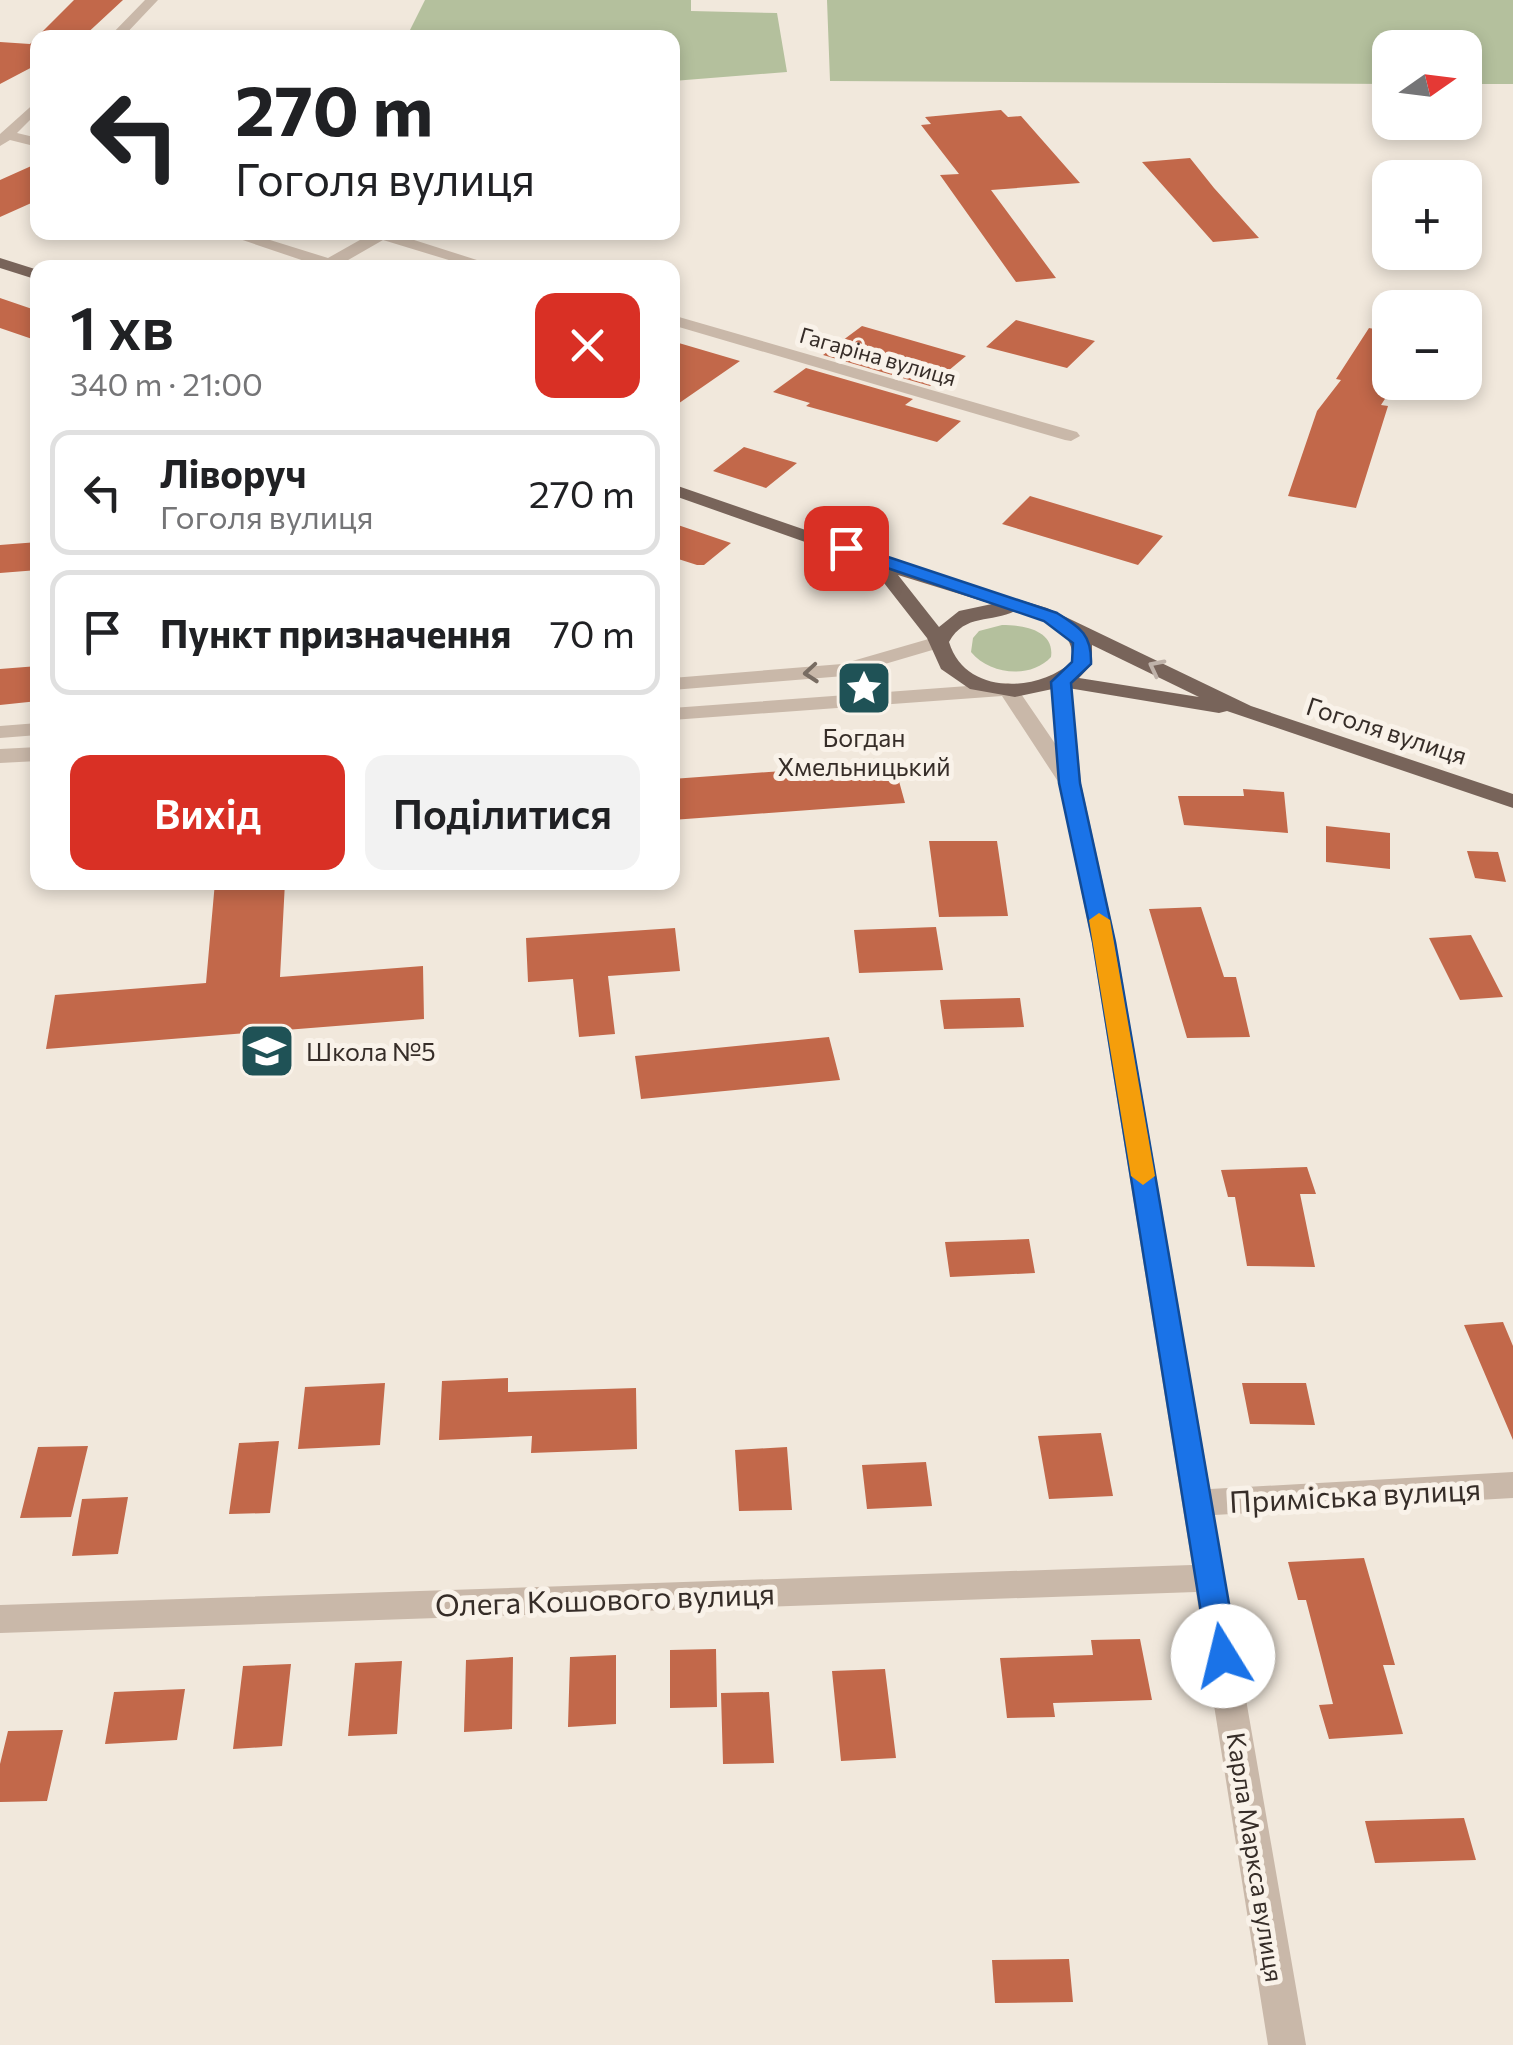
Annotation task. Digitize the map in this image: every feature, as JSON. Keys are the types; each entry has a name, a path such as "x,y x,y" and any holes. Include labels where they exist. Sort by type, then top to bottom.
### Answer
{"main road":[{"path":"0,263 30,272"},
{"name":"Гоголя вулиця","path":"680,492 1065,624 1243,711 1513,800"},
{"name":"Гоголя вулиця","path":"874,558 940,642 946,664 971,681 1008,690 1061,682 1243,711"},
{"name":"Гоголя вулиця","path":"940,642 943,632 964,616 1021,609"},
{"path":"1061,682 1074,674 1084,654 1076,633 1065,624"}],"street":[{"path":"122,30 152,0"},
{"path":"3,133 30,110"},
{"path":"3,133 30,141"},
{"path":"252,240 317,260"},
{"path":"337,260 372,240"},
{"path":"398,240 467,260"},
{"name":"Гагаріна вулиця","path":"680,322 1071,436"},
{"path":"680,683 844,670 940,642"},
{"name":"Карла Маркса вулиця","path":"1061,682 1070,783 1104,942 1286,2045"},
{"path":"680,713 1008,690"},
{"name":"Карла Маркса вулиця","path":"1008,690 1070,783"},
{"path":"0,732 30,730"},
{"path":"0,756 30,754"},
{"name":"Приміська вулиця","path":"1198,1503 1513,1485"},
{"name":"Олега Кошового вулиця","path":"0,1619 1210,1578"}],"green space":[{"path":"425,0 691,0 691,11 777,13 787,72 680,80 680,30 410,30"},
{"path":"827,0 1513,0 1513,84 1482,84 1482,30 1372,30 1372,84 830,81"},
{"path":"1002,625 1028,628 1043,635 1051,648 1051,657 1022,671 999,669 979,660 971,652 973,638 979,631"}],"building":[{"path":"74,0 123,0 91,30 44,30"},
{"path":"0,42 30,44 30,68 0,84"},
{"path":"1001,110 1008,117 1021,116 1080,183 991,190 1056,278 1016,282 940,175 959,174 921,125 931,124 925,117"},
{"path":"1190,158 1259,238 1213,242 1142,162"},
{"path":"30,167 30,204 0,217 0,180"},
{"path":"0,298 30,308 30,338 0,328"},
{"path":"1016,320 1095,341 1067,368 986,347"},
{"path":"862,326 966,356 930,386 823,355"},
{"path":"1372,329 1372,400 1384,400 1381,405 1388,406 1356,508 1288,496 1317,411 1341,380 1336,379"},
{"path":"680,343 740,361 680,402"},
{"path":"806,368 913,399 905,405 961,421 937,442 806,406 810,403 773,392"},
{"path":"744,447 797,463 766,488 713,471"},
{"path":"1030,496 1163,536 1138,565 1002,524"},
{"path":"680,526 731,543 704,565 680,560"},
{"path":"30,543 30,571 0,573 0,545"},
{"path":"30,667 30,702 0,705 0,669"},
{"path":"894,763 905,803 680,819 680,778"},
{"path":"1243,789 1284,792 1288,833 1184,825 1178,796 1244,796"},
{"path":"1326,826 1390,833 1390,869 1326,862"},
{"path":"929,841 997,841 1008,916 939,917"},
{"path":"1467,851 1498,852 1506,882 1475,878"},
{"path":"214,890 285,890 280,977 423,966 424,1019 46,1049 55,995 206,983"},
{"path":"1201,907 1224,977 1236,977 1250,1037 1187,1038 1149,909"},
{"path":"936,927 943,970 859,973 854,930"},
{"path":"675,928 680,971 608,976 615,1034 579,1037 573,979 528,982 526,938"},
{"path":"1471,935 1503,997 1460,1000 1429,938"},
{"path":"1020,998 1024,1027 944,1029 940,1000"},
{"path":"829,1037 840,1080 641,1099 635,1056"},
{"path":"1307,1167 1316,1194 1300,1194 1315,1267 1247,1266 1235,1197 1228,1197 1221,1170"},
{"path":"1029,1239 1035,1273 950,1277 945,1242"},
{"path":"1503,1322 1513,1346 1513,1440 1464,1325"},
{"path":"508,1378 508,1392 636,1388 637,1449 531,1453 532,1436 439,1440 442,1381"},
{"path":"385,1383 380,1445 298,1449 305,1387"},
{"path":"1242,1383 1306,1383 1315,1425 1250,1424"},
{"path":"1101,1433 1113,1496 1049,1499 1038,1436"},
{"path":"279,1441 270,1513 229,1514 239,1443"},
{"path":"88,1446 71,1517 20,1518 38,1447"},
{"path":"787,1447 792,1510 739,1511 735,1450"},
{"path":"926,1462 932,1506 867,1509 862,1465"},
{"path":"128,1497 118,1554 72,1556 82,1499"},
{"path":"1364,1558 1395,1665 1383,1665 1403,1734 1329,1739 1319,1705 1333,1704 1306,1600 1298,1600 1288,1562"},
{"path":"1140,1639 1152,1700 1053,1703 1055,1717 1007,1718 1000,1658 1093,1655 1091,1640"},
{"path":"716,1649 717,1707 670,1708 670,1650"},
{"path":"616,1655 616,1724 568,1727 570,1657"},
{"path":"513,1657 512,1729 464,1732 466,1660"},
{"path":"402,1661 397,1734 348,1736 355,1663"},
{"path":"291,1664 282,1746 233,1749 243,1666"},
{"path":"885,1669 896,1758 841,1761 832,1671"},
{"path":"185,1689 177,1740 105,1744 114,1692"},
{"path":"769,1692 774,1763 723,1764 721,1693"},
{"path":"63,1730 47,1801 0,1802 0,1764 8,1731"},
{"path":"1464,1818 1476,1860 1375,1863 1365,1821"},
{"path":"1069,1959 1073,2002 995,2003 992,1960"}],"slow traffic":[{"path":"1099,920 1143,1176"}],"place":[{"name":"Богдан Хмельницький","path":"864,688"},
{"name":"Школа №5","path":"267,1051"}],"route":[{"path":"846,548 913,574 1051,617 1065,624 1083,643 1082,664 1061,682 1070,783 1104,942 1223,1656"}]}
